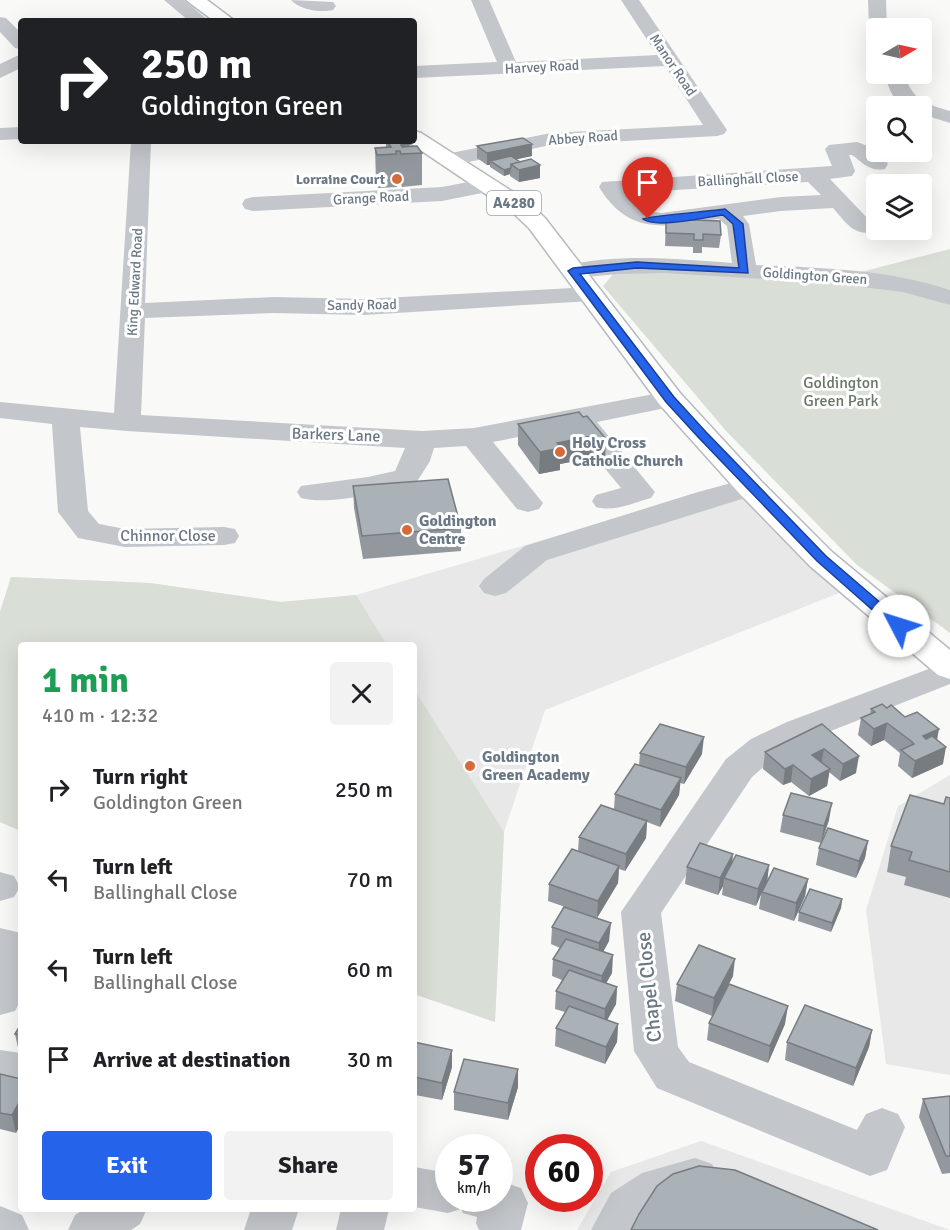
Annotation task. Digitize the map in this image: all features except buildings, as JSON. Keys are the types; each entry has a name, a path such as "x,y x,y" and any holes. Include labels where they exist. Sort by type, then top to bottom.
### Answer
{"main road":[{"path":"195,0 222,18"},
{"name":"A4280","path":"417,139 519,206 537,223 670,399 750,487 821,559 950,670"}],"street":[{"path":"173,0 196,18"},
{"path":"300,0 327,6"},
{"path":"480,0 509,68"},
{"name":"Manor Road","path":"630,0 717,130"},
{"path":"877,0 878,18"},
{"path":"0,22 18,41"},
{"name":"Harvey Road","path":"417,72 669,60"},
{"path":"0,73 18,62"},
{"path":"0,73 18,80"},
{"path":"932,111 950,117"},
{"name":"Abbey Road","path":"449,160 551,139 717,130"},
{"path":"0,134 18,133"},
{"name":"King Edward Road","path":"127,423 141,144"},
{"path":"814,175 844,171 836,149 858,148 877,164"},
{"name":"Ballinghall Close","path":"839,201 781,204 661,220 648,219 629,210 602,188 814,175 839,201 866,224"},
{"name":"Grange Road","path":"253,204 442,194 489,185"},
{"name":"Ballinghall Close","path":"725,212 738,224 745,271"},
{"name":"Ballinghall Close","path":"840,229 866,226"},
{"name":"Goldington Green","path":"582,283 637,265 873,280 949,296"},
{"name":"Sandy Road","path":"133,311 274,305 364,307 582,283"},
{"name":"Barkers Lane","path":"0,410 127,423 422,440 474,437 670,399"},
{"name":"Chinnor Close","path":"65,417 73,512 88,531 125,538 225,536"},
{"path":"578,417 640,492 607,501"},
{"path":"474,437 528,503"},
{"path":"312,492 368,486 405,477 415,461 422,440"},
{"path":"495,586 536,554 750,487"},
{"name":"Chapel Close","path":"882,1127 870,1156 673,1075 656,1051 641,912 739,768 764,747 800,730 950,670"},
{"path":"0,943 18,947"},
{"path":"0,999 18,967"},
{"path":"0,1068 18,1071"},
{"path":"615,1230 628,1208 659,1187 697,1178 738,1187"},
{"path":"417,1188 435,1191"},
{"path":"92,1230 119,1212"},
{"path":"268,1230 274,1212"},
{"path":"360,1230 364,1212"},
{"path":"0,1227 5,1230"}],"shaded area":[{"name":"Goldington Green Academy","path":"732,484 839,593 545,710 504,832 495,1022 417,995 417,642 18,642 18,830 0,822 0,612 11,577 150,583 281,602 356,595"},
{"path":"950,775 950,1075 886,1064 866,910 898,806"},
{"path":"701,1141 950,1230 577,1230 588,1212 603,1212 603,1186 611,1172"}],"green space":[{"path":"950,249 950,294 861,272"},
{"name":"Goldington Green Park","path":"633,271 764,277 861,285 898,290 950,305 950,633 857,565 727,432 603,286 614,273"},
{"path":"11,577 150,583 281,602 356,595 385,642 18,642 18,830 0,822 0,612"},
{"path":"417,694 504,832 495,1022 417,995"}],"place":[{"name":"Lorraine Court","path":"397,179"},
{"name":"Holy Cross Catholic Church","path":"560,452"},
{"name":"Goldington Centre","path":"407,530"},
{"name":"Goldington Green Academy","path":"470,766"}],"route":[{"path":"648,219 661,220 725,212 738,224 745,271 637,265 573,271 670,399 702,435 821,559 899,626"}]}
